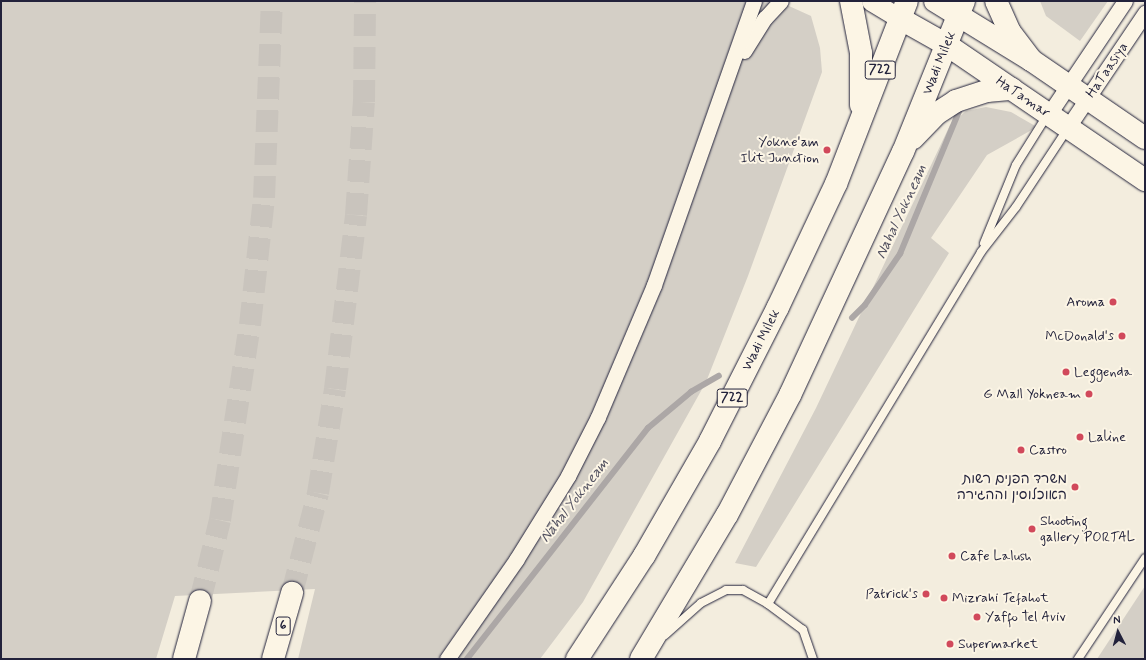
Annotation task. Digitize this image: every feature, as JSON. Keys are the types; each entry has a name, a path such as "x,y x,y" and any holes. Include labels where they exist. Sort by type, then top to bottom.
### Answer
{"main road":[{"path":"851,1 861,53 861,123"},
{"path":"935,1 961,8 1031,60 1145,138"},
{"path":"996,1 1010,32 1031,60"},
{"name":"Wadi Milek","path":"644,655 727,515 790,395 903,152 961,8"},
{"name":"Wadi Milek","path":"577,659 644,556 710,441 778,307 861,123 903,9"},
{"name":"HaTamar","path":"903,9 946,45 1145,180"},
{"path":"903,152 920,130 948,106 987,91 1012,89"},
{"name":"6","path":"273,659 292,593"},
{"path":"184,659 200,601"}],"street":[{"path":"448,659 516,560 568,476 598,417 637,330 728,82 754,1"},
{"path":"728,82 749,42 781,1"},
{"path":"871,1 903,9"},
{"name":"HaTaasiya","path":"1049,114 1125,1"},
{"name":"HaTaasiya","path":"1068,127 1145,13"}],"lane":[{"path":"981,252 1016,165 1049,114"},
{"path":"768,604 981,252 1016,207 1068,127"},
{"path":"1078,659 1145,558"},
{"path":"644,655 701,603 717,593 732,589 743,590 768,604 803,630 813,659"}],"shaded area":[{"path":"1,1 778,1 811,16 820,48 822,72 748,276 706,382 583,602 540,659 298,659 315,589 175,596 156,659 1,659"},
{"path":"1040,1 1108,1 1080,41 1046,16"},
{"path":"986,107 1011,112 1037,127 987,155 931,238 949,253 756,567 735,563 816,408 950,125 966,111"},
{"path":"1145,586 1145,659 1097,659"}],"waterway":[{"name":"Nahal Yokneam","path":"852,318 865,305 900,254 960,109"},
{"name":"Nahal Yokneam","path":"467,659 648,428 691,392 719,376"}],"tunnel":[{"path":"200,601 220,520 250,325 264,198 272,1"},
{"path":"292,593 318,493 335,389 356,215 364,102 365,1"}],"place":[{"name":"Yokne'am Ilit Junction","path":"827,150"},
{"name":"Aroma","path":"1113,302"},
{"name":"McDonald's","path":"1122,336"},
{"name":"Leggenda","path":"1066,372"},
{"name":"G Mall Yokneam","path":"1089,394"},
{"name":"Laline","path":"1080,437"},
{"name":"Castro","path":"1021,450"},
{"name":"משרד הפנים רשות האוכלוסין וההגירה","path":"1075,487"},
{"name":"Shooting gallery PORTAL","path":"1032,529"},
{"name":"Cafe Lalush","path":"952,556"},
{"name":"Patrick's","path":"926,594"},
{"name":"Mizrahi Tefahot","path":"944,598"},
{"name":"Yaffo Tel Aviv","path":"977,617"},
{"name":"Supermarket","path":"950,644"}]}
